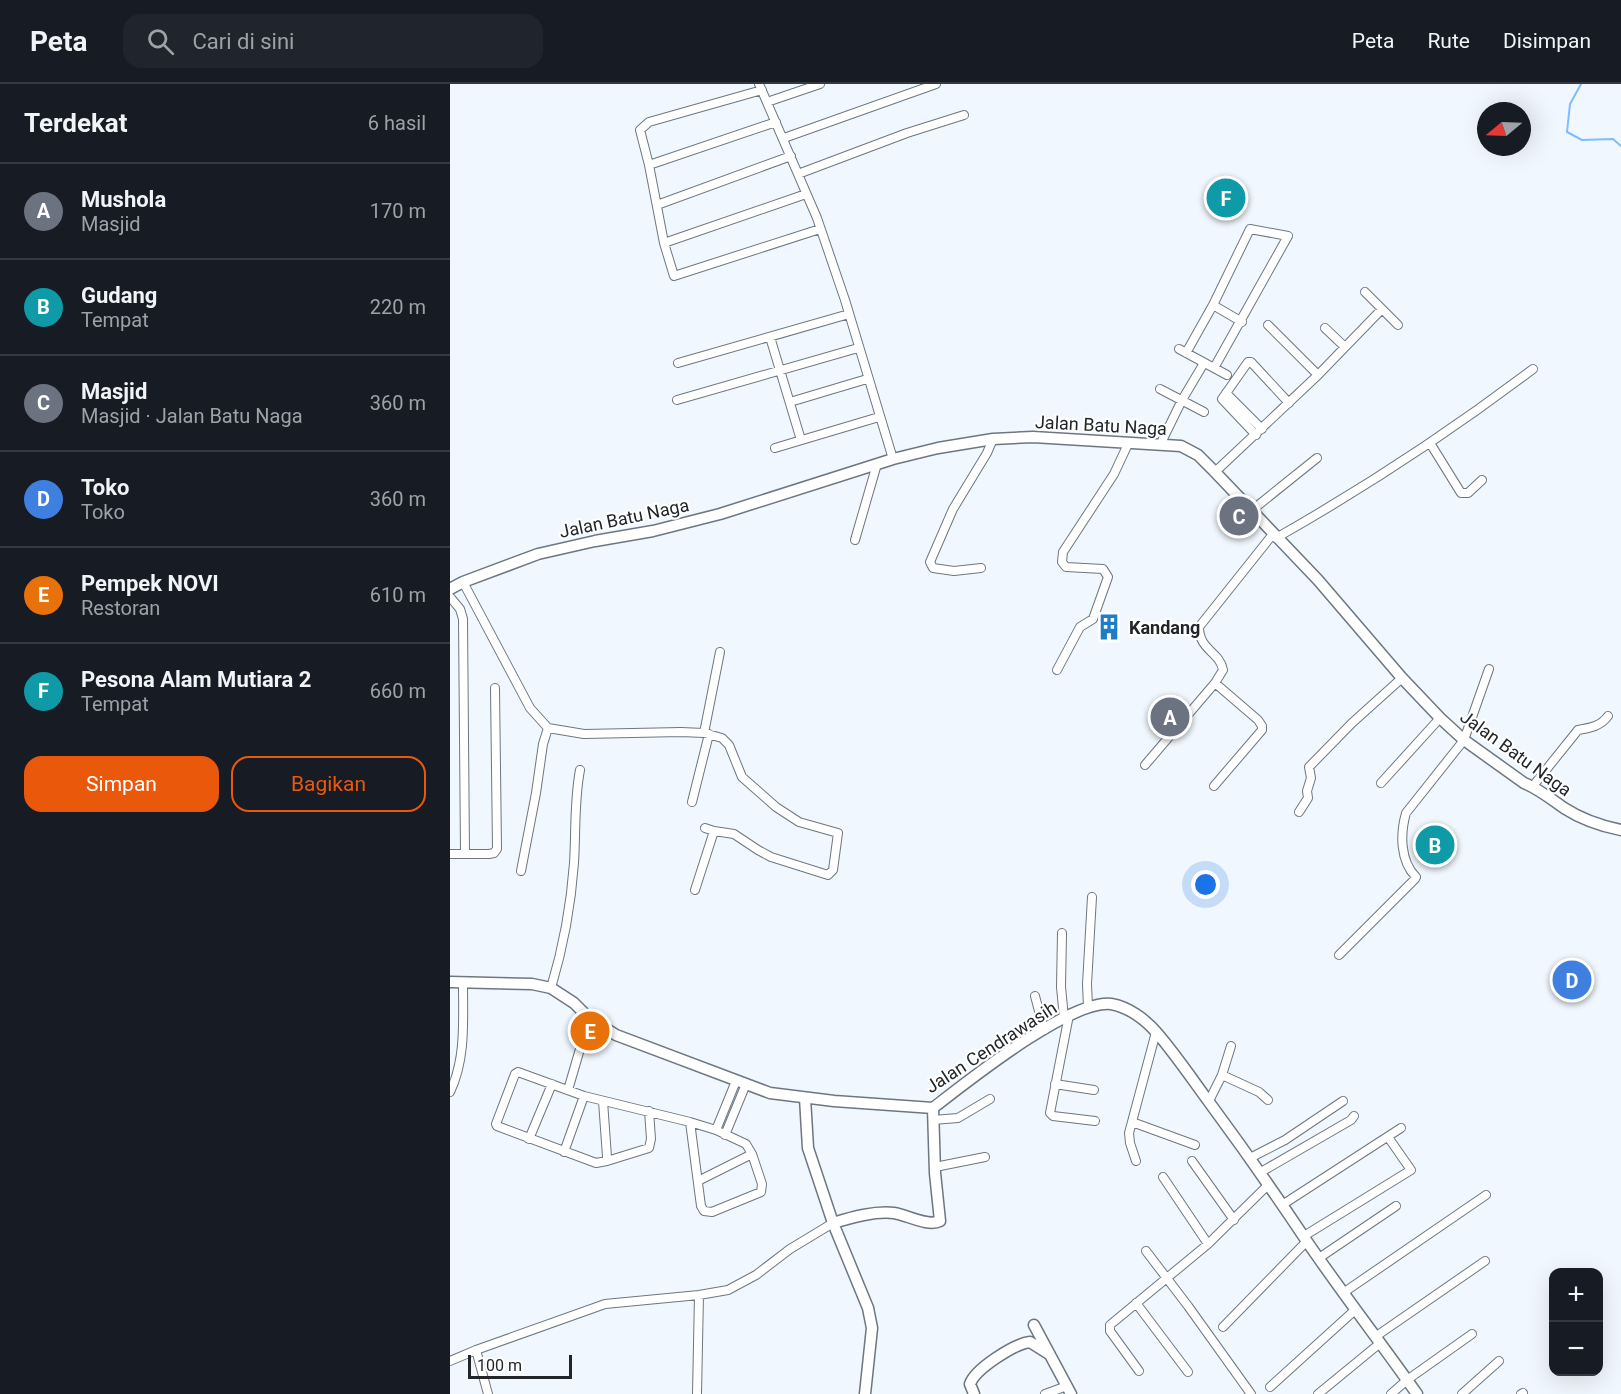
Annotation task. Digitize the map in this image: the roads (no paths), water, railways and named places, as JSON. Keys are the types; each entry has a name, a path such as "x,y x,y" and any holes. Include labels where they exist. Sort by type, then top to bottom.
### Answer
{"street":[{"path":"767,102 820,84"},
{"path":"784,138 936,84"},
{"path":"820,229 674,276 664,243 640,130 649,122 761,87 820,229 849,314 893,459"},
{"path":"798,174 964,115"},
{"path":"649,165 776,122"},
{"path":"657,205 791,156"},
{"path":"664,243 806,194"},
{"path":"1214,368 1242,322 1288,236 1250,229 1213,305 1183,351 1204,363 1227,375"},
{"path":"1365,292 1398,325"},
{"path":"1213,305 1242,322"},
{"path":"1215,472 1318,375 1383,309"},
{"path":"678,363 849,314"},
{"path":"1268,325 1318,375"},
{"path":"1325,328 1345,348"},
{"path":"770,337 801,441"},
{"path":"677,400 858,348"},
{"path":"1259,432 1222,400 1250,361 1289,403"},
{"path":"1160,445 1182,400 1204,363"},
{"path":"1145,765 1215,683 1223,670 1223,665 1200,641 1199,627 1274,536 1325,510 1430,443 1533,369"},
{"path":"790,402 867,379"},
{"path":"1161,389 1204,412"},
{"path":"776,448 879,417"},
{"name":"Jalan Batu Naga","path":"450,589 538,554 653,531 720,514 893,459 938,448 993,439 1053,438 1181,446 1190,449 1215,472 1318,580 1402,678 1464,740 1524,783 1533,786 1566,809 1584,819 1621,830"},
{"path":"981,568 943,570 933,568 930,562 953,509 993,439"},
{"path":"1430,443 1461,493 1468,493 1482,480"},
{"path":"1057,670 1080,627 1093,619 1108,577 1103,569 1066,567 1062,562 1063,552 1114,474 1128,444"},
{"path":"1251,511 1317,458"},
{"path":"855,540 877,464"},
{"path":"463,582 530,708 548,728 584,734 602,732 707,734 726,741 742,777 786,815 804,824 837,832 833,873 825,874 771,857 735,834 705,828"},
{"path":"450,597 460,609 463,619 465,853"},
{"path":"692,802 707,734 720,652"},
{"path":"1339,955 1415,879 1416,877 1404,860 1402,827 1406,813 1464,740 1489,669"},
{"path":"1299,812 1308,798 1307,791 1311,778 1309,766 1402,678"},
{"path":"1214,786 1262,730 1258,720 1215,683"},
{"path":"450,854 489,854 497,849 495,688"},
{"path":"1533,786 1578,730 1603,723 1608,716"},
{"path":"1381,783 1440,718"},
{"path":"521,872 543,744 548,728"},
{"path":"551,988 559,960 572,881 576,796 580,770"},
{"path":"695,890 714,831"},
{"path":"1088,1007 1087,984 1092,897"},
{"path":"1062,933 1061,987 1067,1017 1050,1112 1051,1115 1095,1121"},
{"name":"Jalan Cendrawasih","path":"450,982 532,984 551,988 574,1003 589,1018 616,1035 770,1092 862,1104 933,1108 978,1073 1067,1017 1088,1007 1102,1004 1119,1006 1135,1014 1156,1032 1209,1101 1261,1172 1343,1293 1417,1394"},
{"path":"450,1092 457,1072 462,1044 463,984"},
{"path":"1035,996 1044,1030"},
{"path":"568,1090 589,1018"},
{"path":"1136,1161 1129,1140 1156,1032"},
{"path":"1209,1101 1222,1075 1231,1046"},
{"path":"649,1111 651,1139 649,1148 596,1163 495,1124 515,1074 518,1072 584,1096 649,1111 690,1122 716,1130 747,1145 762,1184 761,1192 708,1212 701,1206 690,1122"},
{"path":"1222,1075 1259,1092 1268,1100"},
{"path":"716,1130 741,1083"},
{"path":"725,1135 741,1083"},
{"path":"529,1139 552,1084"},
{"path":"1055,1084 1094,1090"},
{"path":"564,1152 584,1096"},
{"path":"805,1098 808,1148 833,1223 868,1308 872,1328 865,1394"},
{"path":"933,1120 958,1118 990,1099"},
{"path":"603,1101 607,1161"},
{"path":"1251,1158 1285,1140 1343,1101"},
{"path":"450,1361 605,1304 728,1290 744,1282 802,1240 833,1223 886,1213 938,1222 940,1220 933,1108"},
{"path":"1261,1172 1351,1120 1354,1116"},
{"path":"1132,1122 1195,1144"},
{"path":"1282,1205 1401,1128"},
{"path":"1223,1327 1305,1238 1411,1170 1388,1137"},
{"path":"698,1181 752,1154"},
{"path":"935,1167 985,1157"},
{"path":"1192,1161 1234,1220"},
{"path":"1163,1177 1208,1244"},
{"path":"1139,1371 1109,1329 1112,1323 1208,1244 1268,1185"},
{"path":"1343,1293 1486,1195"},
{"path":"1319,1258 1396,1206"},
{"path":"1146,1251 1251,1394"},
{"path":"1318,1394 1377,1340 1485,1261"},
{"path":"697,1394 699,1295"},
{"path":"1136,1303 1188,1372"},
{"path":"1270,1388 1356,1310"},
{"path":"1034,1325 1069,1390 1045,1394"},
{"path":"1391,1394 1472,1334"},
{"path":"974,1394 970,1384 973,1378 994,1360 1017,1346 1030,1342 1049,1354"},
{"path":"476,1350 488,1394"},
{"path":"1462,1394 1499,1361"}],"waterway":[{"path":"1581,84 1570,104 1567,132 1582,140 1613,139 1621,146"}],"place":[{"name":"Pesona Alam Mutiara 2","path":"1226,198"},
{"name":"Masjid","path":"1239,516"},
{"name":"Kandang","path":"1109,627"},
{"name":"Mushola","path":"1170,717"},
{"name":"Gudang","path":"1435,845"},
{"name":"Toko","path":"1572,980"},
{"name":"Pempek NOVI","path":"590,1031"}]}
